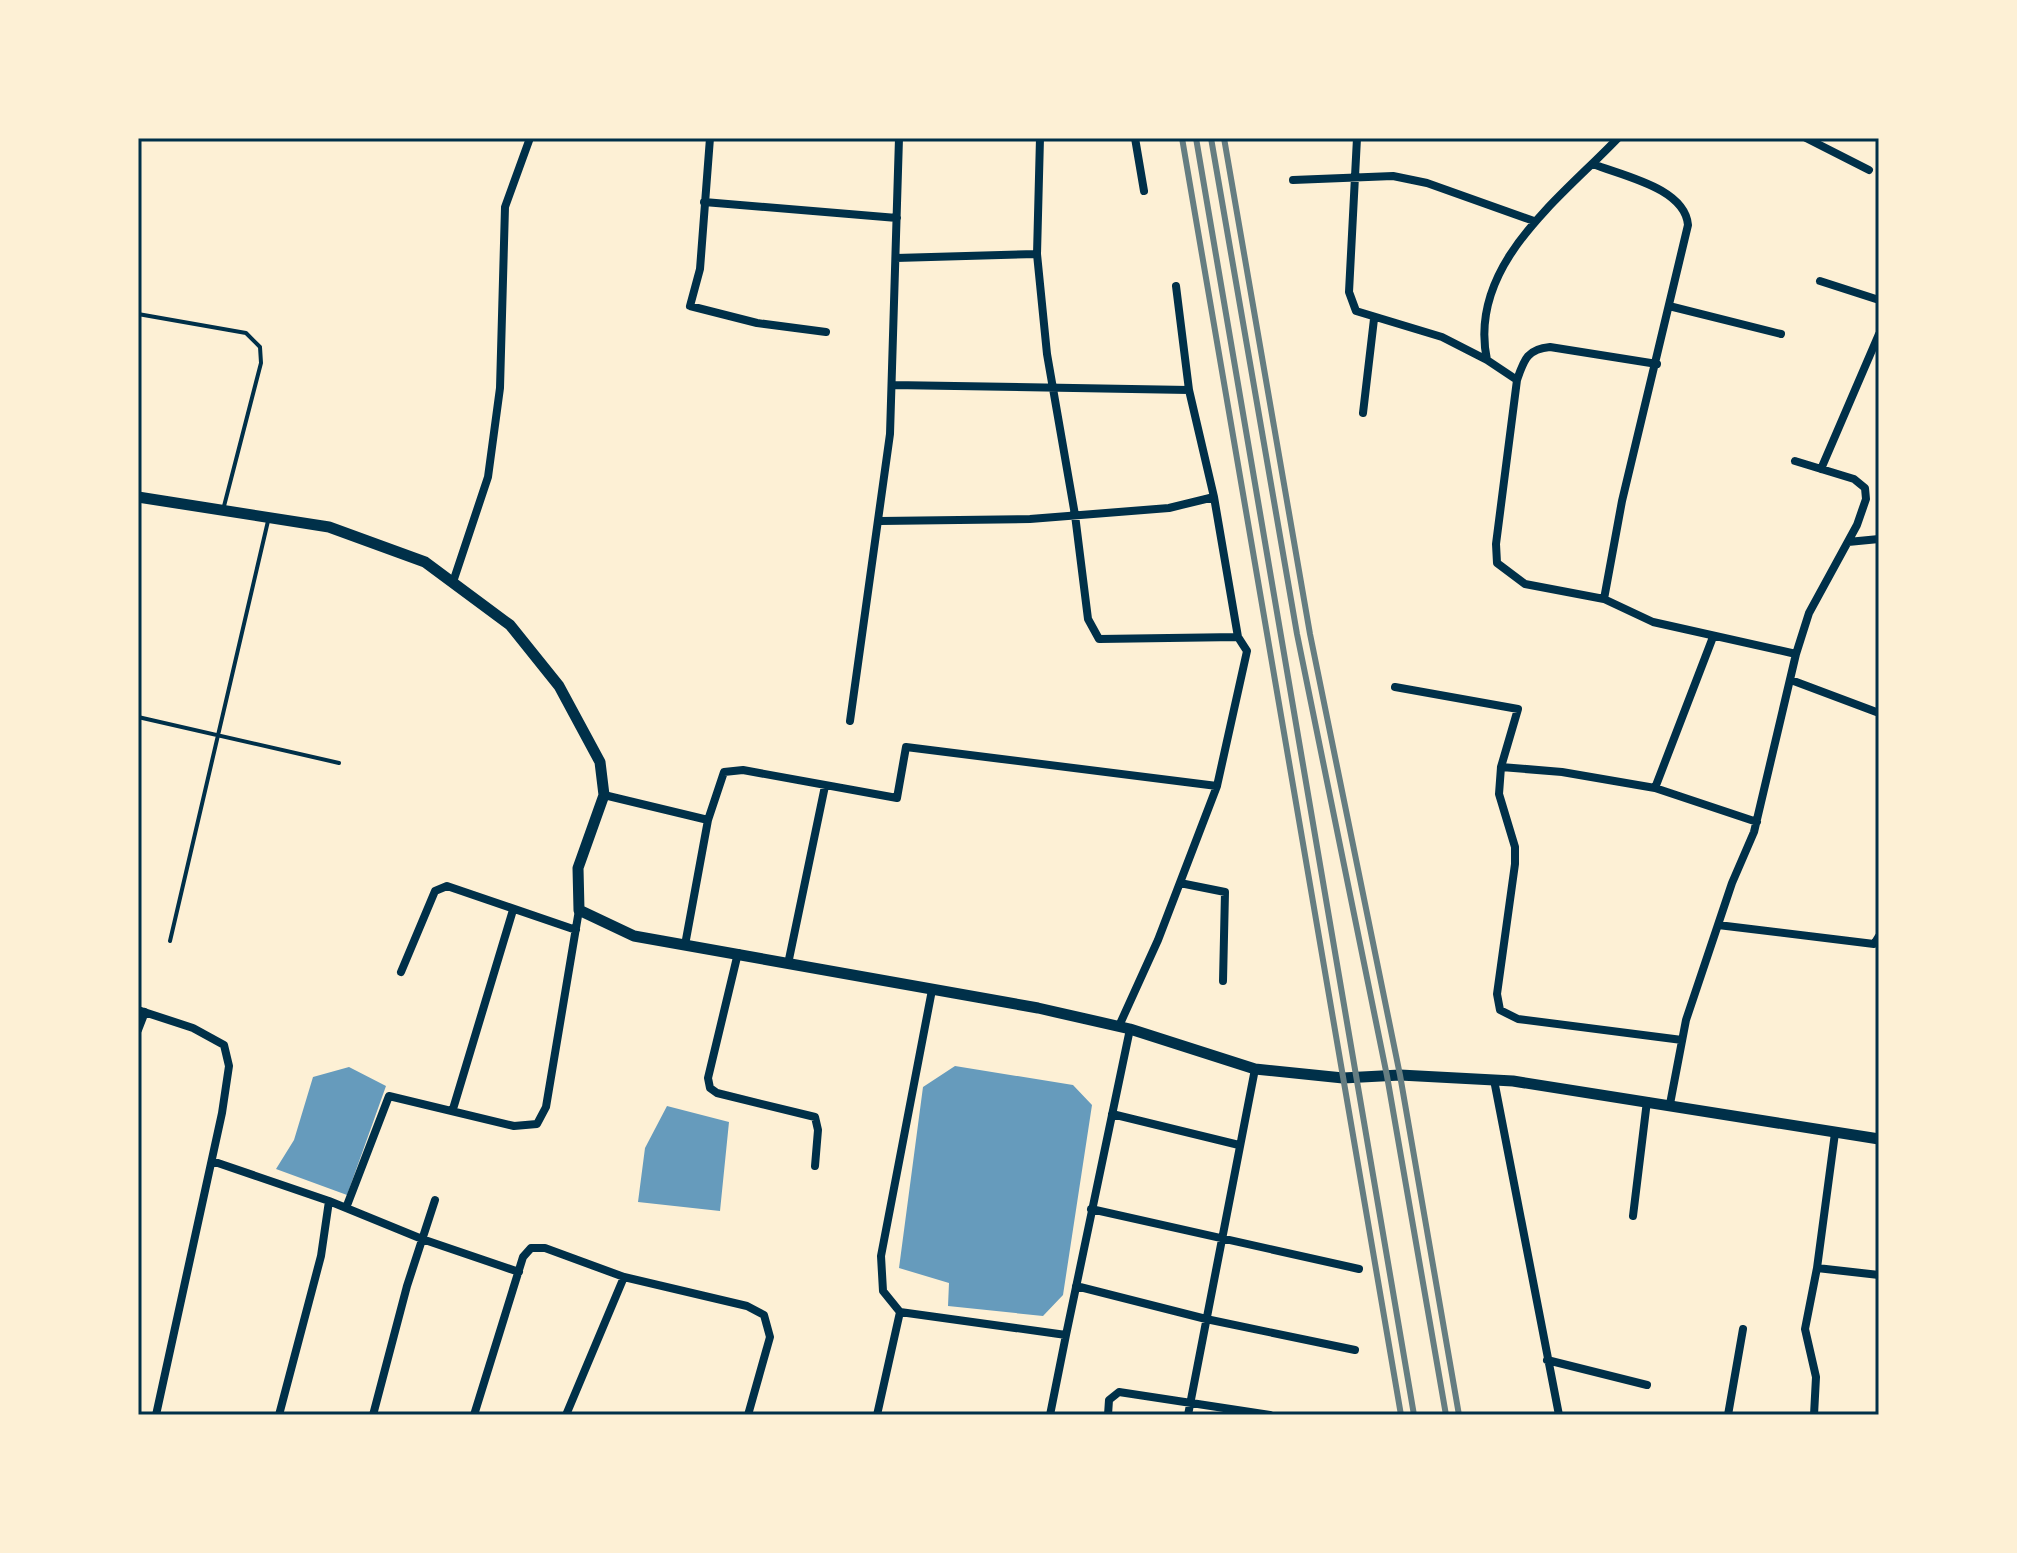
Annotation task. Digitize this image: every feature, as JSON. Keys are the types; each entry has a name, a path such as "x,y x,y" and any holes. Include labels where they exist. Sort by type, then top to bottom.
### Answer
{"street":[{"path":"453,582 488,477 500,388 505,207 530,138"},
{"path":"710,138 700,269 690,306 757,323 826,332"},
{"path":"850,721 880,521 892,385 899,138"},
{"path":"1040,138 1037,254 1052,388 1075,515 1088,619 1099,639 1238,637"},
{"path":"1135,138 1144,191"},
{"path":"1357,138 1349,292 1356,311 1374,319 1442,337 1487,360 1517,380"},
{"path":"1487,360 1482,338 1496,284 1510,251 1534,221 1618,138"},
{"path":"1806,138 1869,170"},
{"path":"1593,164 1677,199 1687,211 1688,225 1622,501 1604,599"},
{"path":"1293,180 1393,176 1427,183 1534,221"},
{"path":"704,202 897,218"},
{"path":"896,258 1037,254"},
{"path":"1820,281 1879,300"},
{"path":"1050,1415 1112,1114 1124,1027 1217,786 1247,651 1238,637 1214,497 1189,390 1176,286"},
{"path":"1669,306 1781,334"},
{"path":"1363,413 1374,319"},
{"path":"1821,469 1879,334"},
{"path":"1657,364 1550,347 1537,348 1526,356 1517,380 1496,544 1497,563 1525,584 1604,599 1653,622 1796,654"},
{"path":"892,385 1189,390"},
{"path":"1670,1104 1682,1040 1718,925 1757,822 1796,654 1809,613 1848,542 1866,499 1865,488 1854,479 1795,461"},
{"path":"138,497 222,513 329,527 425,562 510,625 543,663 600,762 604,795 578,868 576,930 546,1107 537,1124 514,1126 389,1096 346,1208"},
{"path":"880,521 1030,519 1169,508 1214,497"},
{"path":"1848,542 1879,539"},
{"path":"1655,788 1713,637"},
{"path":"1791,680 1879,713"},
{"path":"1395,687 1518,709 1501,767 1499,794 1515,847 1497,994 1500,1010 1518,1019 1682,1040"},
{"path":"685,945 708,820 724,772 743,770 897,798 906,747 1217,786"},
{"path":"1501,767 1562,772 1655,788 1757,822"},
{"path":"788,964 825,786"},
{"path":"604,795 708,820"},
{"path":"1180,883 1225,892 1223,981"},
{"path":"401,972 435,891 447,886 467,890 513,910 576,930"},
{"path":"453,1109 513,910"},
{"path":"579,910 634,936 1124,1027 1255,1069 1343,1078 1400,1075 1494,1080 1670,1104 1879,1139"},
{"path":"1718,925 1877,944"},
{"path":"738,953 708,1078 710,1088 717,1093 815,1117 818,1130 815,1166"},
{"path":"932,990 881,1256 883,1291 900,1312 1066,1335"},
{"path":"138,1030 142,1011 193,1028 224,1045 229,1066 212,1161 156,1415"},
{"path":"1188,1415 1225,1239 1239,1145 1255,1069"},
{"path":"1494,1080 1559,1415"},
{"path":"1633,1216 1647,1101"},
{"path":"1112,1114 1239,1145"},
{"path":"1814,1415 1816,1377 1805,1329 1817,1268 1835,1133"},
{"path":"212,1161 519,1272"},
{"path":"373,1415 435,1200"},
{"path":"279,1415 321,1256 329,1201"},
{"path":"1091,1209 1359,1269"},
{"path":"474,1415 523,1257 531,1248 545,1248 624,1277 747,1306 764,1315 770,1337 748,1415"},
{"path":"1817,1268 1879,1275"},
{"path":"566,1415 624,1277"},
{"path":"1076,1286 1206,1319 1355,1350"},
{"path":"877,1415 900,1312"},
{"path":"1728,1415 1743,1329"},
{"path":"1547,1360 1647,1385"},
{"path":"1108,1415 1109,1400 1119,1392 1270,1415"}],"lane":[{"path":"138,314 246,333 260,347 261,363 222,513"},
{"path":"170,941 269,519"},
{"path":"138,717 339,763"}],"water":[{"path":"955,1066 1073,1085 1092,1105 1063,1295 1043,1316 948,1306 949,1283 899,1268 923,1087"},
{"path":"349,1067 386,1086 347,1195 276,1169 294,1140 313,1077"},
{"path":"667,1106 729,1122 720,1211 638,1202 645,1148"}],"railway":[{"path":"1182,138 1401,1415"},
{"path":"1196,138 1414,1415"},
{"path":"1211,138 1297,634 1387,1076 1446,1415"},
{"path":"1224,138 1310,634 1400,1075 1459,1415"}]}
